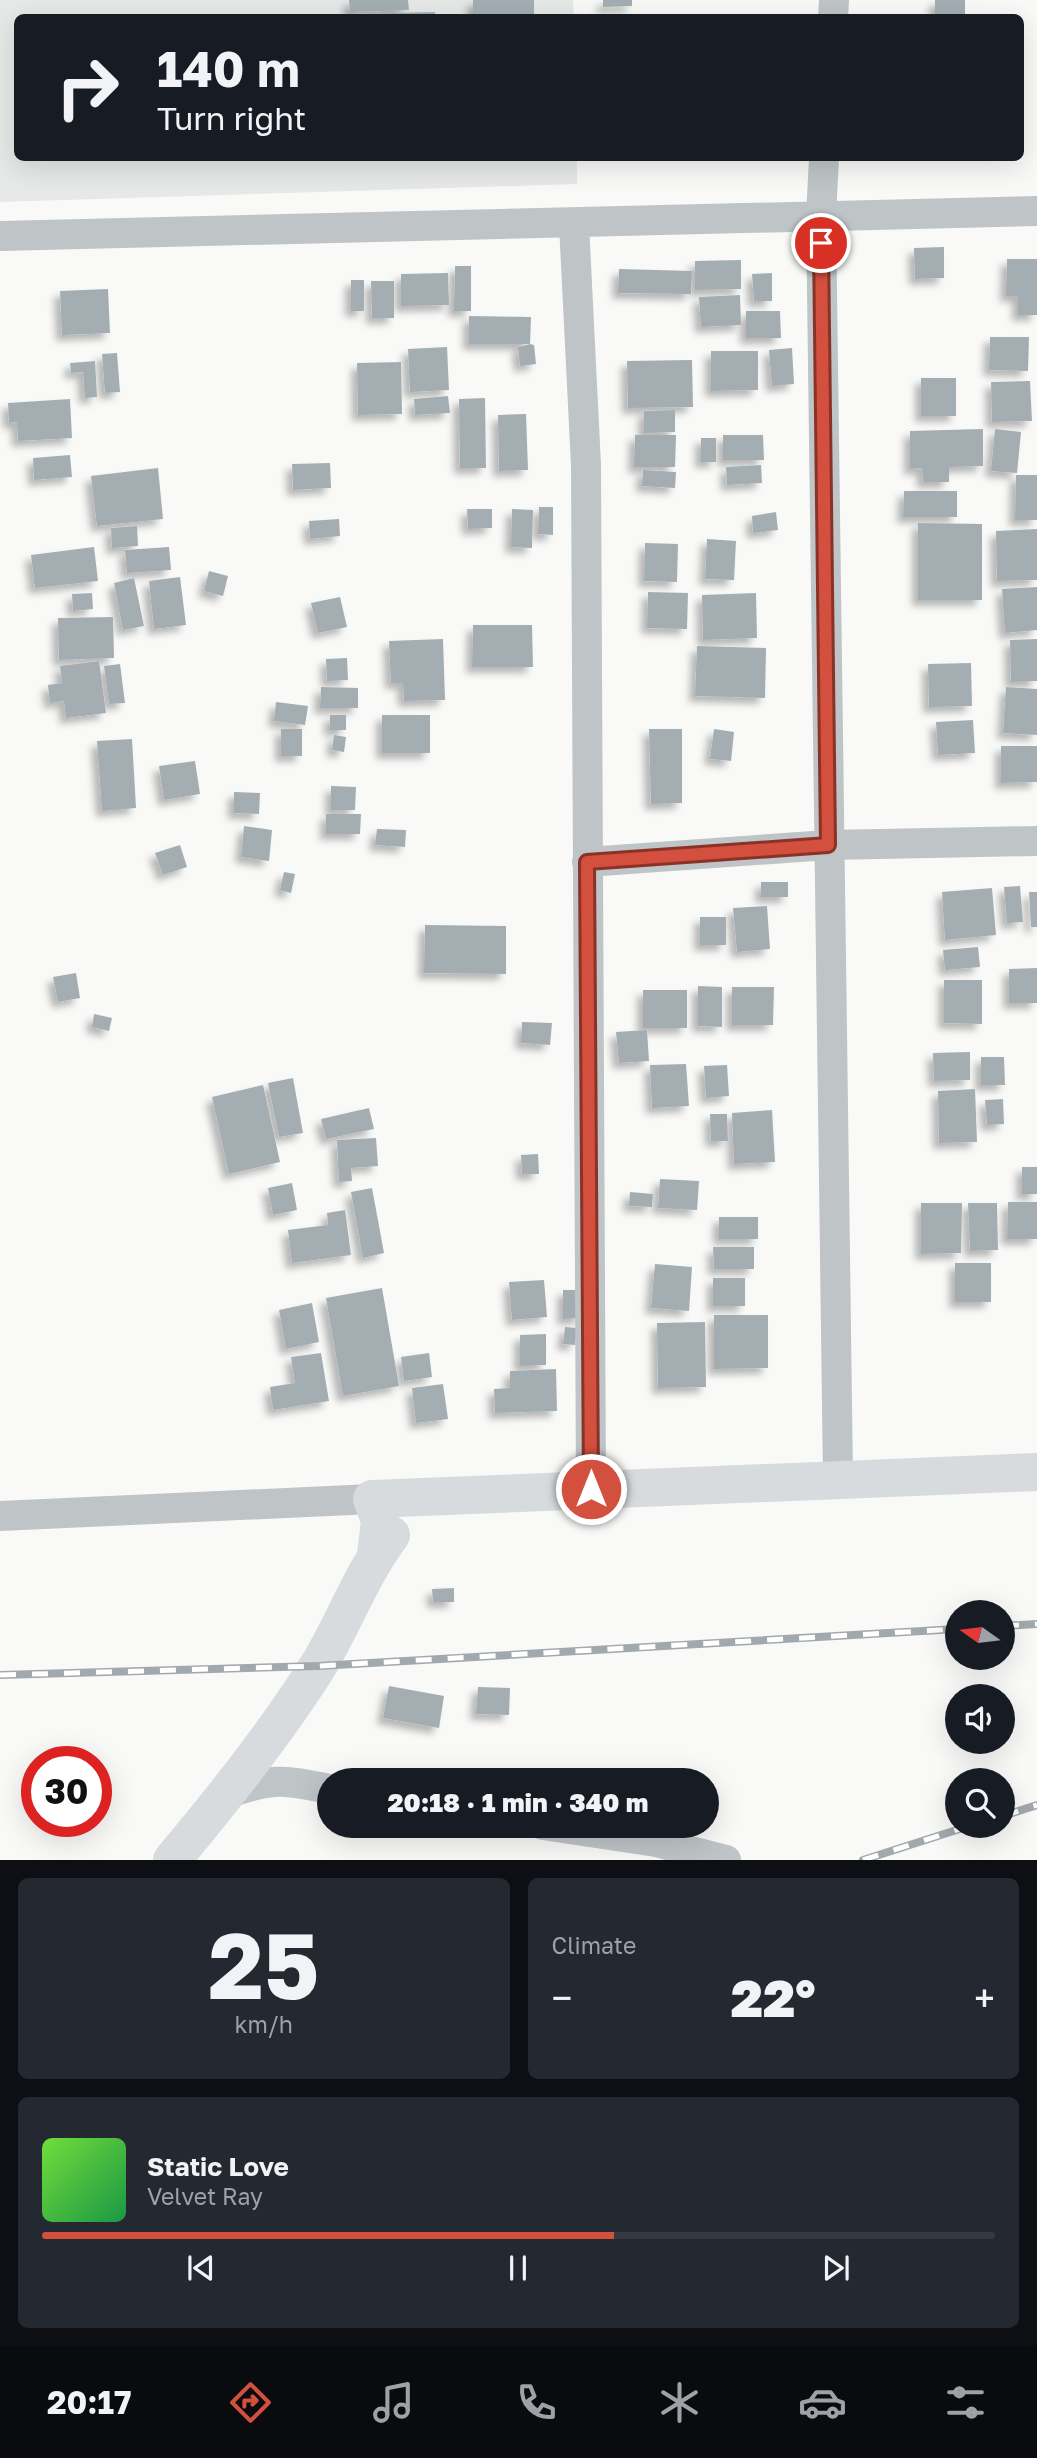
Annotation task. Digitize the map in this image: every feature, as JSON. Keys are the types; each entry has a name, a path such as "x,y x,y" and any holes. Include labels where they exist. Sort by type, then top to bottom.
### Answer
{"street":[{"path":"824,161 821,216 838,1478"},
{"path":"0,236 1037,211"},
{"path":"574,224 586,465 591,1489"},
{"path":"587,862 828,845 1037,841"},
{"path":"0,1516 838,1478 1037,1472"},
{"path":"172,1860 227,1794 317,1666 376,1555 403,1520 437,1496"},
{"path":"372,1499 380,1521 376,1555"},
{"path":"273,1728 277,1758 292,1781"},
{"path":"227,1794 264,1781 292,1781 317,1786"},
{"path":"629,1838 726,1860"}],"shaded area":[{"path":"0,0 573,0 574,14 14,14 14,161 577,161 577,184 0,202"}],"building":[{"path":"349,0 408,0 409,10 350,12"},
{"path":"473,0 534,0 534,14 473,14"},
{"path":"603,0 632,0 632,6 603,7"},
{"path":"935,0 965,0 965,14 935,14"},
{"path":"435,12 435,14 355,14"},
{"path":"944,247 944,278 915,279 914,248"},
{"path":"1007,259 1037,259 1037,315 1018,315 1018,296 1006,296"},
{"path":"741,260 741,289 695,290 695,261"},
{"path":"455,266 471,266 471,311 454,311"},
{"path":"619,269 692,271 691,294 618,293"},
{"path":"448,273 449,305 401,306 401,274"},
{"path":"772,273 772,301 754,301 752,274"},
{"path":"351,280 364,280 364,311 351,311"},
{"path":"371,281 394,281 394,318 372,318"},
{"path":"108,289 110,333 62,335 60,291"},
{"path":"740,295 741,325 701,327 699,297"},
{"path":"746,311 780,311 781,338 746,338"},
{"path":"469,316 531,317 530,344 469,344"},
{"path":"990,337 1029,337 1028,371 989,370"},
{"path":"534,345 536,364 520,366 518,347"},
{"path":"447,347 449,390 410,392 408,349"},
{"path":"792,348 794,384 772,386 769,350"},
{"path":"711,351 758,351 758,390 711,391"},
{"path":"117,353 120,392 105,393 102,354"},
{"path":"692,360 693,407 628,408 627,361"},
{"path":"95,361 97,397 85,398 83,372 71,373 70,363"},
{"path":"401,362 402,414 358,415 357,363"},
{"path":"921,378 956,378 956,416 921,416"},
{"path":"1030,381 1032,421 992,422 991,382"},
{"path":"448,396 450,413 415,415 414,399"},
{"path":"485,398 486,468 460,468 459,399"},
{"path":"70,399 72,438 18,441 17,422 9,423 8,403"},
{"path":"675,410 675,432 644,433 644,411"},
{"path":"526,414 528,470 499,471 498,415"},
{"path":"983,429 983,466 949,467 949,482 923,482 922,468 910,469 910,431"},
{"path":"995,429 1021,432 1017,473 991,471"},
{"path":"635,435 676,435 675,467 634,467"},
{"path":"723,435 763,435 764,460 723,460"},
{"path":"701,438 716,438 716,462 701,462"},
{"path":"70,455 72,477 34,480 33,458"},
{"path":"330,463 331,488 293,490 292,464"},
{"path":"761,465 762,483 727,485 726,467"},
{"path":"158,468 163,519 97,526 91,476"},
{"path":"643,470 676,472 675,488 642,486"},
{"path":"1016,475 1037,475 1037,520 1015,520"},
{"path":"904,491 957,491 957,517 903,517"},
{"path":"539,507 553,507 553,535 538,534"},
{"path":"467,509 492,509 492,528 468,529"},
{"path":"512,509 533,510 532,548 511,547"},
{"path":"776,512 778,530 753,533 752,516"},
{"path":"339,519 340,536 310,539 309,521"},
{"path":"918,523 982,524 982,600 918,600"},
{"path":"137,526 138,546 112,548 111,528"},
{"path":"1037,529 1037,580 997,581 996,531"},
{"path":"707,539 736,541 734,580 705,579"},
{"path":"645,543 678,544 677,582 644,581"},
{"path":"94,547 98,581 35,588 31,555"},
{"path":"169,547 171,570 127,573 125,550"},
{"path":"209,571 228,576 223,596 204,591"},
{"path":"180,577 186,625 154,629 149,581"},
{"path":"134,578 144,626 123,630 114,583"},
{"path":"1037,587 1037,630 1005,633 1002,589"},
{"path":"648,592 688,593 687,629 647,628"},
{"path":"92,593 93,609 73,611 72,594"},
{"path":"756,593 757,638 703,640 702,595"},
{"path":"340,597 347,627 318,633 311,603"},
{"path":"113,617 114,658 59,660 58,618"},
{"path":"473,625 532,625 533,667 472,667"},
{"path":"443,639 445,700 404,701 403,683 391,683 389,641"},
{"path":"1037,639 1037,681 1011,682 1010,640"},
{"path":"697,646 766,648 765,698 695,696"},
{"path":"347,658 348,680 327,681 326,659"},
{"path":"99,661 106,713 66,718 64,701 50,703 48,685 62,683 60,666"},
{"path":"971,663 972,706 929,707 928,664"},
{"path":"120,664 125,703 109,704 104,666"},
{"path":"321,687 358,688 358,708 320,708"},
{"path":"1006,687 1037,689 1037,735 1003,733"},
{"path":"276,702 308,706 305,725 274,721"},
{"path":"330,715 346,715 346,730 330,730"},
{"path":"382,715 430,715 430,753 382,753"},
{"path":"973,720 975,753 938,755 936,722"},
{"path":"281,729 302,729 302,756 281,756"},
{"path":"649,729 682,729 682,803 651,804"},
{"path":"714,729 734,732 731,761 710,759"},
{"path":"334,735 346,737 344,752 332,750"},
{"path":"132,739 136,808 102,811 97,741"},
{"path":"1001,746 1037,746 1037,782 1001,783"},
{"path":"195,761 200,794 164,800 159,766"},
{"path":"331,786 356,787 355,810 331,810"},
{"path":"234,792 260,793 259,814 234,813"},
{"path":"326,814 361,814 360,834 326,834"},
{"path":"244,826 272,830 269,861 241,857"},
{"path":"377,829 406,830 405,847 375,845"},
{"path":"180,845 187,867 163,875 155,853"},
{"path":"284,872 295,874 291,893 280,890"},
{"path":"761,882 788,882 788,897 761,897"},
{"path":"1020,886 1023,922 1007,923 1004,887"},
{"path":"992,888 996,935 945,940 942,892"},
{"path":"1029,892 1037,892 1037,927 1031,927"},
{"path":"767,906 770,949 737,952 733,908"},
{"path":"700,917 726,917 726,945 700,945"},
{"path":"425,925 506,926 506,974 424,973"},
{"path":"978,947 980,967 945,970 943,950"},
{"path":"1037,968 1037,1003 1009,1003 1009,969"},
{"path":"76,973 80,998 58,1002 53,977"},
{"path":"944,980 982,980 982,1024 944,1023"},
{"path":"698,986 722,987 722,1027 698,1026"},
{"path":"732,987 774,987 773,1025 732,1025"},
{"path":"643,990 687,990 687,1028 643,1028"},
{"path":"94,1014 112,1018 109,1031 92,1027"},
{"path":"522,1022 552,1023 550,1045 521,1043"},
{"path":"647,1030 649,1061 619,1063 616,1032"},
{"path":"970,1052 970,1080 934,1081 933,1053"},
{"path":"981,1057 1004,1057 1005,1085 981,1085"},
{"path":"686,1064 689,1106 652,1108 650,1065"},
{"path":"727,1065 729,1096 706,1098 704,1066"},
{"path":"293,1078 303,1133 279,1137 268,1083"},
{"path":"263,1085 280,1162 229,1174 212,1097"},
{"path":"975,1089 977,1142 939,1143 938,1091"},
{"path":"1003,1099 1004,1124 987,1125 985,1100"},
{"path":"369,1108 374,1129 326,1139 321,1119"},
{"path":"772,1110 775,1162 734,1164 732,1113"},
{"path":"710,1114 727,1114 728,1141 711,1141"},
{"path":"376,1138 378,1166 351,1168 352,1181 339,1182 337,1140"},
{"path":"538,1154 539,1174 522,1174 521,1155"},
{"path":"1022,1167 1037,1167 1037,1194 1022,1194"},
{"path":"660,1179 699,1181 697,1210 658,1208"},
{"path":"292,1183 297,1210 273,1215 268,1188"},
{"path":"372,1188 384,1253 363,1258 351,1192"},
{"path":"630,1192 653,1194 652,1207 629,1206"},
{"path":"1008,1202 1037,1202 1037,1239 1007,1239"},
{"path":"921,1203 962,1203 961,1253 921,1254"},
{"path":"968,1203 997,1203 998,1250 970,1251"},
{"path":"345,1210 351,1255 292,1263 288,1230 328,1225 327,1213"},
{"path":"719,1217 758,1217 758,1239 719,1239"},
{"path":"713,1247 754,1247 754,1269 714,1269"},
{"path":"955,1263 991,1263 991,1302 955,1302"},
{"path":"655,1264 692,1267 689,1311 651,1308"},
{"path":"713,1278 745,1278 745,1306 713,1306"},
{"path":"544,1280 547,1317 512,1320 509,1282"},
{"path":"382,1288 399,1386 343,1396 326,1298"},
{"path":"563,1290 581,1290 582,1318 563,1319"},
{"path":"312,1303 319,1342 286,1349 279,1310"},
{"path":"714,1315 768,1315 768,1368 714,1369"},
{"path":"705,1322 706,1387 658,1388 657,1323"},
{"path":"565,1327 577,1328 575,1345 563,1344"},
{"path":"546,1334 546,1365 520,1366 520,1335"},
{"path":"321,1353 329,1401 273,1410 270,1387 295,1383 291,1357"},
{"path":"429,1353 432,1377 404,1381 401,1357"},
{"path":"556,1369 557,1411 495,1413 494,1389 510,1388 510,1371"},
{"path":"443,1384 448,1419 416,1423 412,1388"},
{"path":"454,1588 454,1602 433,1602 432,1589"},
{"path":"389,1686 444,1696 439,1728 383,1718"},
{"path":"478,1687 510,1688 509,1715 476,1714"}],"railway":[{"path":"1015,1625 1037,1624"},
{"path":"0,1675 318,1666 945,1630"},
{"path":"1015,1812 1037,1805"},
{"path":"863,1860 945,1834"}],"route":[{"path":"591,1489 587,862 828,845 821,243"}]}
